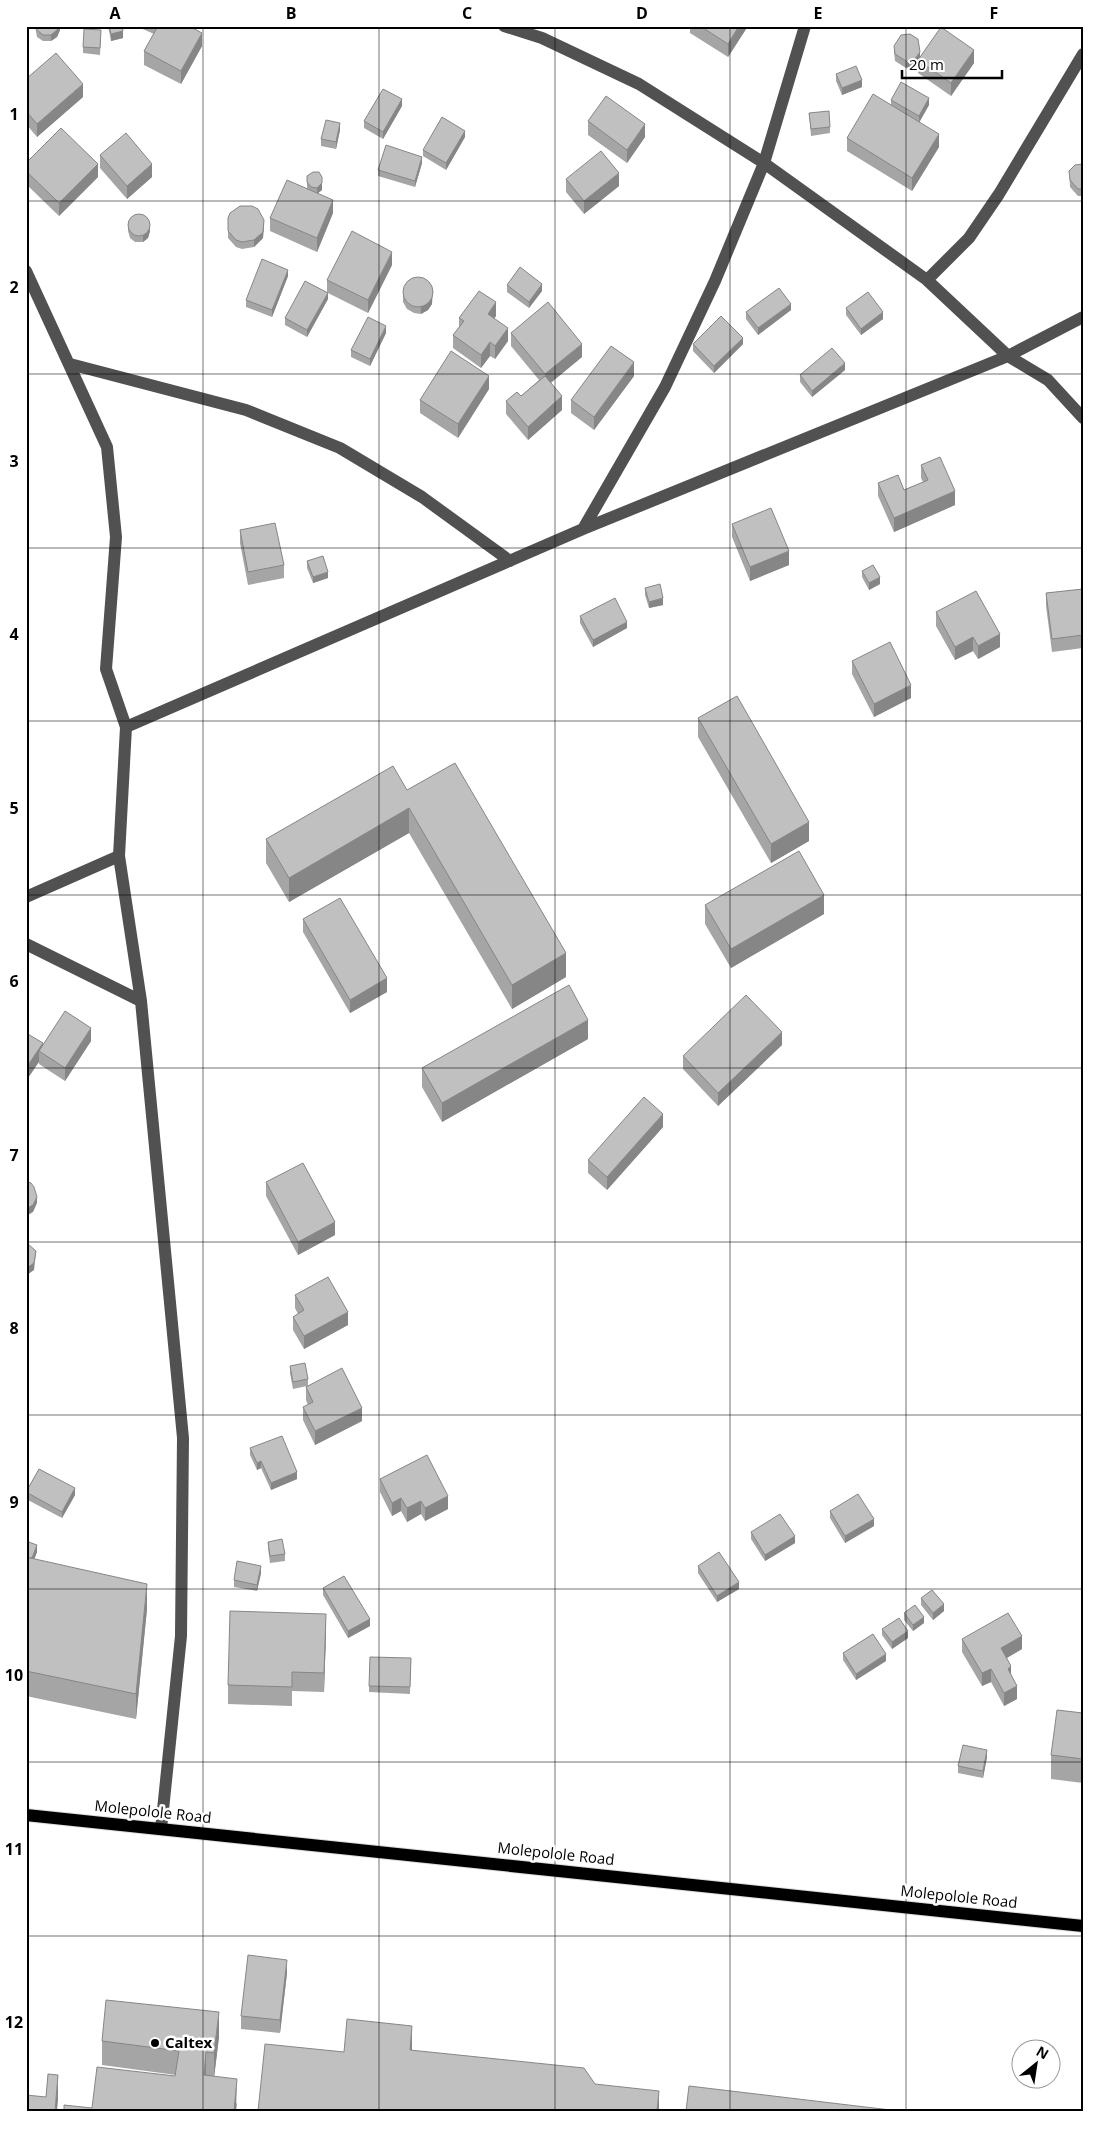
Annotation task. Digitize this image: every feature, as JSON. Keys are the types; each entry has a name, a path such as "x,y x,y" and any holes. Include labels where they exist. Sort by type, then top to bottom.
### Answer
{"main road":[{"name":"Molepolole Road","path":"26,1815 1083,1926"}],"street":[{"path":"504,26 542,38 639,84 764,163 927,280 1008,356 1048,380 1083,418"},
{"path":"583,529 665,387 715,280 764,163 805,26"},
{"path":"927,280 969,238 999,194 1083,54"},
{"path":"26,271 107,447 116,537 106,669 126,727 119,856 141,1002 183,1438 181,1636 160,1830"},
{"path":"126,727 583,529 1008,356 1083,317"},
{"path":"70,364 246,410 340,448 422,498 510,561"},
{"path":"26,898 119,856"},
{"path":"26,944 141,1002"}],"building":[{"path":"36,26 59,26 51,35 43,35 37,30"},
{"path":"109,26 122,26 123,31 111,34"},
{"path":"158,26 189,26 202,33 181,71 144,51"},
{"path":"700,26 739,26 728,44"},
{"path":"941,27 974,50 951,83 918,60"},
{"path":"84,29 101,30 100,48 83,47"},
{"path":"910,34 918,39 920,52 915,59 906,61 895,54 894,46 901,35"},
{"path":"56,53 83,84 37,124 26,111 26,79"},
{"path":"856,66 862,80 842,88 836,74"},
{"path":"901,82 929,98 919,116 891,100"},
{"path":"383,89 402,99 383,132 364,121"},
{"path":"873,94 939,134 912,178 847,138"},
{"path":"606,96 645,124 627,150 588,121"},
{"path":"829,111 830,127 811,129 809,113"},
{"path":"442,117 465,131 446,163 423,150"},
{"path":"326,120 340,123 336,142 321,139"},
{"path":"61,128 98,164 59,203 26,171 26,163"},
{"path":"126,133 152,164 127,186 100,155"},
{"path":"386,145 422,157 415,181 378,170"},
{"path":"601,151 619,173 584,201 566,179"},
{"path":"1083,164 1083,189 1078,189 1070,180 1069,171 1075,165"},
{"path":"313,172 319,172 322,177 322,183 317,188 311,187 307,182 307,176"},
{"path":"287,180 333,200 317,238 270,218"},
{"path":"240,206 252,206 258,209 264,220 263,232 254,240 242,242 236,240 228,231 230,213"},
{"path":"139,214 147,217 150,225 147,233 139,236 131,233 128,225 131,217"},
{"path":"352,231 392,252 368,300 327,280"},
{"path":"262,259 288,270 272,310 246,300"},
{"path":"520,267 542,284 529,302 507,285"},
{"path":"418,277 424,278 432,286 432,298 424,306 418,307 412,306 404,298 403,292 404,286 412,278"},
{"path":"305,281 328,293 307,330 285,318"},
{"path":"779,288 791,304 758,328 746,312"},
{"path":"479,291 496,302 488,314 508,328 495,346 490,342 481,355 453,335 464,321 459,318"},
{"path":"868,292 883,312 861,329 846,308"},
{"path":"548,302 582,344 545,374 511,333"},
{"path":"721,316 743,338 714,366 693,344"},
{"path":"368,317 386,326 370,359 351,350"},
{"path":"611,346 634,362 594,417 571,400"},
{"path":"832,348 845,363 812,391 800,375"},
{"path":"451,351 489,376 458,424 420,400"},
{"path":"545,376 562,396 528,427 506,401 517,392 521,396"},
{"path":"940,457 955,491 894,518 878,483 898,475 904,490 928,480 921,465"},
{"path":"771,508 789,551 750,567 732,524"},
{"path":"275,523 284,565 248,572 240,530"},
{"path":"323,556 328,572 313,577 307,561"},
{"path":"873,565 880,577 869,583 862,571"},
{"path":"660,584 663,598 649,602 645,588"},
{"path":"1083,589 1083,635 1052,639 1046,593"},
{"path":"976,591 1000,634 978,646 973,637 955,647 936,612"},
{"path":"615,598 627,622 593,640 580,616"},
{"path":"890,642 911,685 874,704 852,661"},
{"path":"737,696 809,822 771,844 698,718"},
{"path":"455,763 566,953 512,985 409,808 289,878 266,839 393,766 407,790"},
{"path":"799,851 824,895 731,949 705,905"},
{"path":"340,898 387,978 350,1000 303,919"},
{"path":"569,985 588,1020 442,1103 422,1068"},
{"path":"746,995 782,1032 718,1093 683,1056"},
{"path":"65,1011 91,1028 65,1068 39,1051"},
{"path":"26,1033 43,1043 26,1068"},
{"path":"644,1097 663,1114 607,1177 588,1160"},
{"path":"303,1163 335,1222 298,1242 266,1182"},
{"path":"26,1181 34,1187 37,1197 33,1205 26,1209"},
{"path":"26,1244 36,1251 34,1263 27,1268 26,1268"},
{"path":"328,1277 348,1312 304,1336 293,1317 304,1310 295,1295"},
{"path":"305,1363 308,1379 293,1382 290,1366"},
{"path":"342,1368 362,1408 315,1431 303,1407 313,1402 306,1387"},
{"path":"282,1436 297,1472 271,1483 261,1461 257,1463 250,1448"},
{"path":"427,1455 448,1496 425,1508 421,1501 407,1508 401,1498 392,1503 380,1479"},
{"path":"39,1469 75,1488 62,1512 26,1492"},
{"path":"858,1494 874,1519 845,1536 830,1511"},
{"path":"780,1514 795,1536 765,1555 751,1532"},
{"path":"282,1539 285,1554 270,1556 268,1542"},
{"path":"26,1541 37,1545 32,1558 26,1557"},
{"path":"719,1552 739,1582 717,1596 698,1566"},
{"path":"26,1557 147,1584 136,1694 26,1671"},
{"path":"237,1561 261,1566 257,1585 234,1580"},
{"path":"344,1576 370,1619 348,1631 323,1588"},
{"path":"932,1590 944,1604 933,1613 921,1598"},
{"path":"915,1605 924,1617 913,1625 904,1613"},
{"path":"230,1611 326,1614 324,1673 292,1672 292,1687 228,1685"},
{"path":"1008,1613 1022,1636 1001,1648 1011,1666 1008,1669 1017,1686 1004,1693 991,1669 982,1673 962,1639"},
{"path":"899,1618 908,1631 892,1642 882,1629"},
{"path":"873,1634 886,1654 856,1674 843,1653"},
{"path":"370,1657 411,1658 410,1687 369,1686"},
{"path":"1057,1710 1083,1713 1083,1759 1051,1755"},
{"path":"963,1745 987,1750 983,1771 958,1766"},
{"path":"248,1955 287,1960 280,2020 241,2016"},
{"path":"106,2000 219,2012 214,2053 206,2052 204,2075 237,2079 234,2111 64,2111 64,2105 92,2108 97,2067 175,2076 179,2051 102,2041"},
{"path":"347,2019 412,2026 410,2050 584,2068 595,2084 659,2091 657,2111 258,2111 265,2044 344,2052"},
{"path":"48,2074 58,2075 55,2111 26,2111 26,2095 46,2097"},
{"path":"689,2086 899,2111 686,2111"}],"place":[{"name":"Caltex","path":"155,2043"}]}
